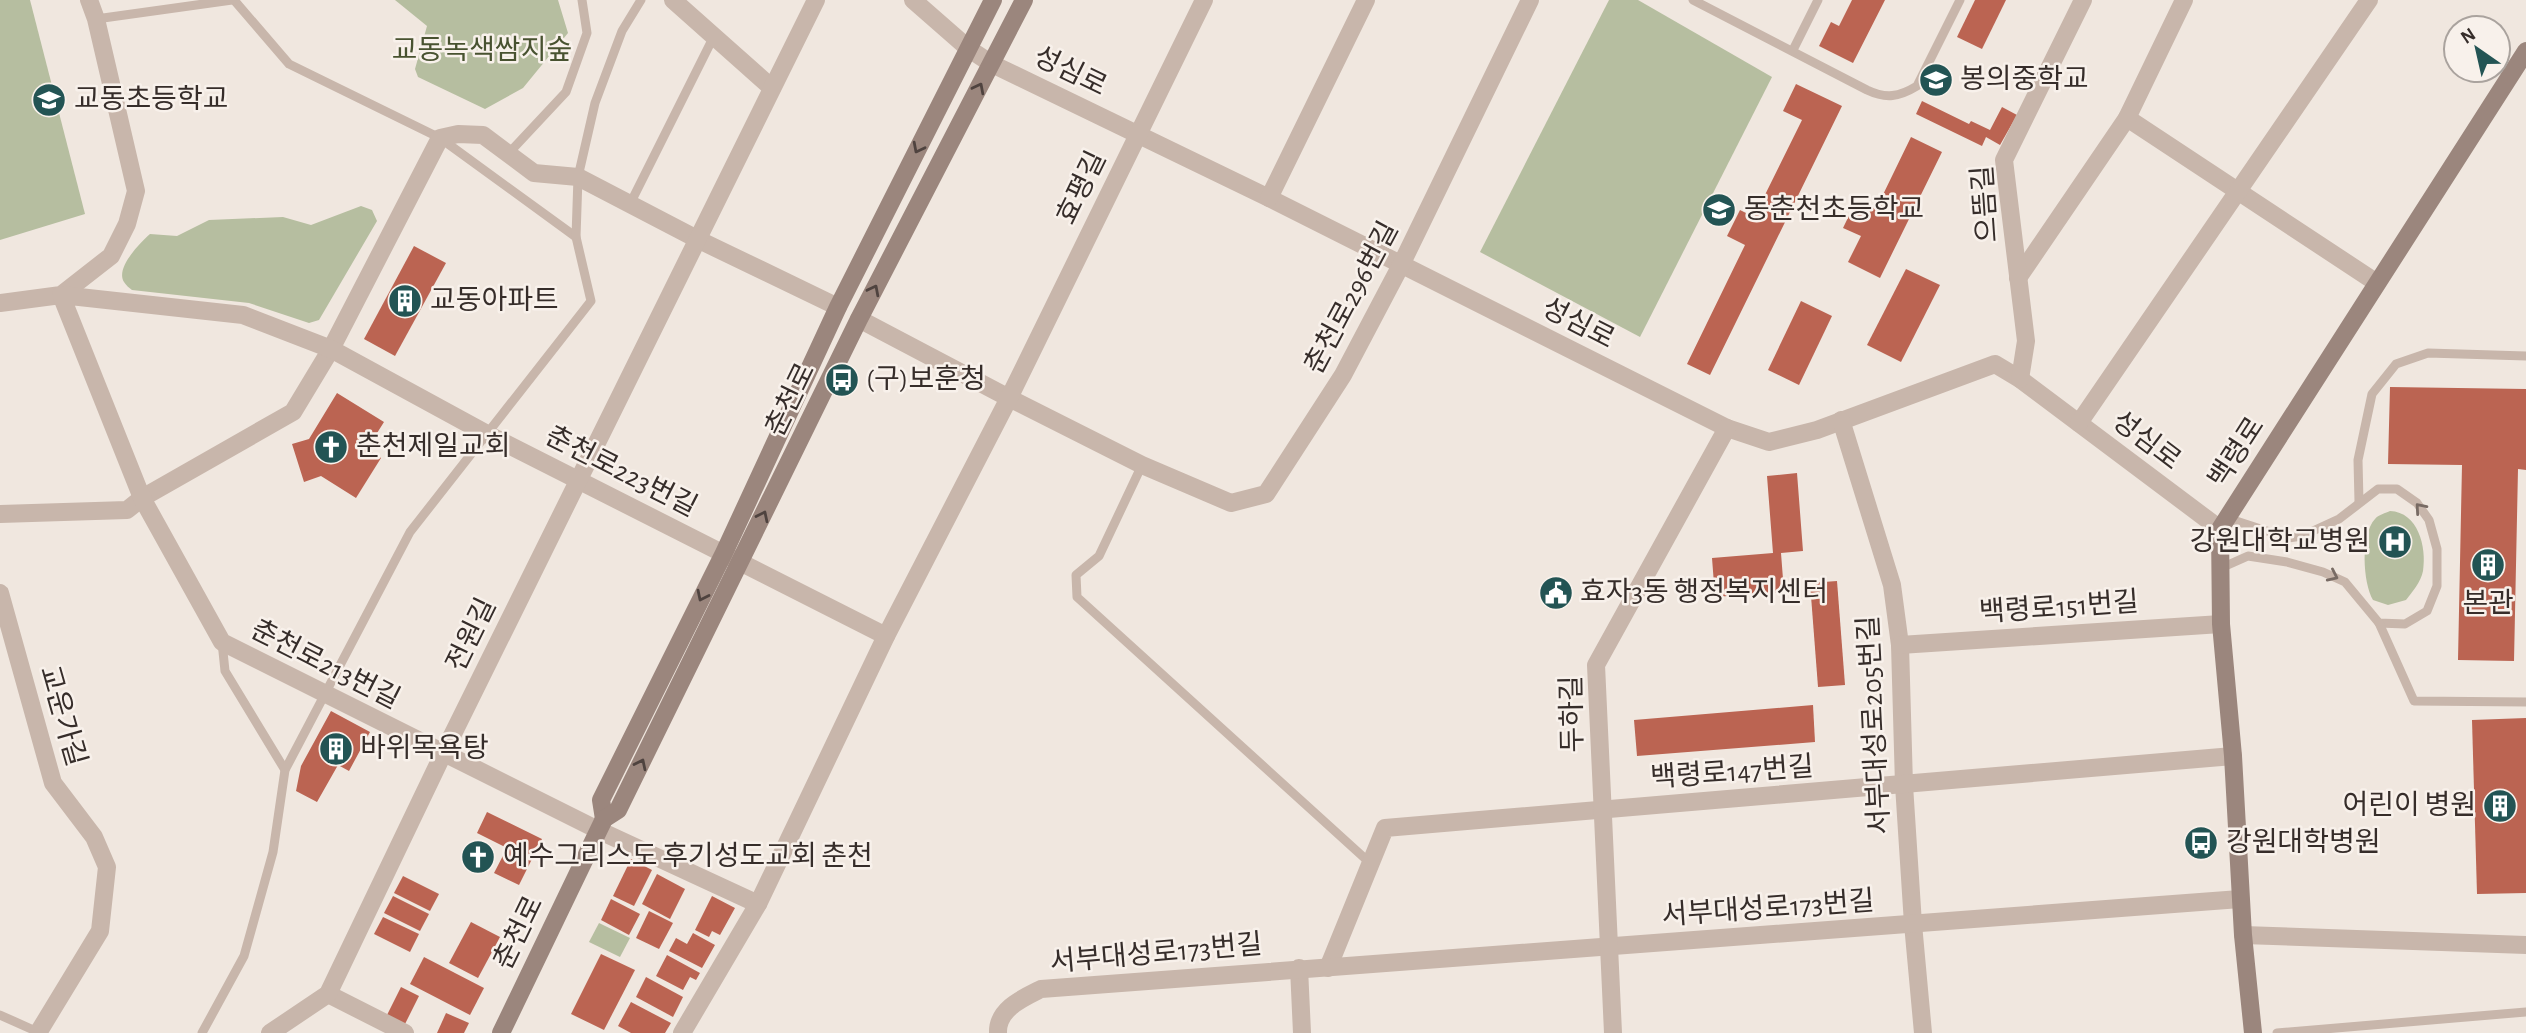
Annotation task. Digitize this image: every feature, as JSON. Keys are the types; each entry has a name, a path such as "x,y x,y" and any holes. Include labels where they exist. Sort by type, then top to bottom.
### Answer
{"street":[{"path":"61,295 111,256 127,224 136,191 96,19 89,0"},
{"path":"673,0 772,89"},
{"name":"전원길","path":"328,994 443,754 816,0"},
{"name":"성심로","path":"913,0 969,49 992,64 1269,198 1727,428 1769,442 1817,430 1995,364 2021,379 2224,524"},
{"name":"춘천로","path":"601,824 601,800 724,552 838,307 993,0"},
{"name":"춘천로","path":"500,1033 601,824 618,810 859,319 1024,0"},
{"name":"효평길","path":"682,1033 758,904 886,636 1009,398 1204,0"},
{"path":"1269,198 1366,0"},
{"name":"춘천로296번길","path":"1142,465 1231,503 1266,494 1343,375 1401,265 1530,0"},
{"name":"으뜸길","path":"2021,379 2026,341 2004,160 2083,0"},
{"path":"2018,278 2127,118 2184,0"},
{"path":"2079,423 2369,0"},
{"name":"백령로","path":"2253,1033 2240,899 2233,757 2221,624 2224,524 2526,51"},
{"path":"2127,118 2377,283"},
{"path":"0,514 127,510 142,498 293,412 331,349 440,138 458,134 483,135 534,173 578,177 696,239 838,307"},
{"name":"춘천로223번길","path":"0,303 61,295 243,316 331,349 487,434 741,561"},
{"name":"춘천로213번길","path":"61,295 142,498 222,642 443,754 601,824"},
{"path":"859,319 1142,465"},
{"name":"서부대성로205번길","path":"1841,420 1892,585 1900,645 1904,785 1923,1033"},
{"name":"두하길","path":"1614,1033 1596,665 1727,428"},
{"path":"741,561 886,636"},
{"name":"교운가길","path":"0,593 53,783 94,837 107,867 100,931 38,1033"},
{"name":"백령로151번길","path":"1900,645 2221,624"},
{"name":"백령로147번길","path":"1328,968 1385,828 2233,757"},
{"path":"601,824 758,904"},
{"name":"서부대성로173번길","path":"998,1033 998,1026 1012,1003 1041,989 2240,899"},
{"path":"2243,935 2526,945"},
{"name":"서부대성로173번길","path":"1299,968 1303,1033"},
{"path":"271,1033 328,994 405,1033"}],"lane":[{"path":"96,19 233,0 289,64 440,138 576,237"},
{"path":"508,154 566,92 587,33 582,0"},
{"path":"202,1033 244,956 273,852 285,770 410,532 592,302 576,237 578,177 595,103 622,31 641,0"},
{"path":"1693,0 1876,94 1889,97 1904,94 1917,86 1960,0"},
{"path":"1793,50 1818,0"},
{"path":"630,204 714,36"},
{"path":"2359,502 2358,460 2372,394 2396,364 2428,353 2526,356"},
{"path":"1142,465 1099,556 1076,575 1077,597 1370,863"},
{"path":"2224,524 2288,538 2302,536 2339,519 2378,489 2397,489 2417,503 2429,520 2437,549 2437,586 2427,611 2405,624 2379,623"},
{"path":"2221,568 2248,556 2287,562 2323,572 2345,582 2379,623 2414,701 2526,702"},
{"path":"222,642 225,671 285,770"},
{"path":"2277,1033 2526,1012"},
{"path":"0,1015 38,1033"}],"green space":[{"path":"0,0 30,0 85,214 0,240"},
{"name":"교동녹색쌈지숲","path":"395,0 558,0 568,33 523,88 485,109 418,77 415,69 427,26"},
{"path":"1609,0 1638,0 1772,77 1640,337 1480,252"},
{"path":"361,206 372,210 377,221 319,320 309,323 249,303 132,290 122,276 130,256 150,234 177,236 209,220 283,217 311,225"},
{"path":"2390,511 2408,517 2414,524 2422,542 2424,562 2420,579 2406,600 2388,605 2373,600 2365,571 2365,547 2370,526 2376,518"},
{"path":"599,923 630,938 620,957 589,942"}],"building":[{"path":"1852,0 1885,0 1853,63 1819,46 1831,22 1839,26"},
{"path":"1975,0 2006,0 1982,49 1957,37"},
{"name":"동춘천초등학교","path":"1796,84 1842,106 1710,375 1687,364 1745,245 1727,236 1740,210 1754,217 1802,120 1783,111"},
{"path":"1922,101 1969,124 1971,121 1990,130 2002,107 2017,115 2000,145 1986,137 1982,146 1916,114"},
{"path":"1911,137 1942,152 1880,278 1848,262 1861,236 1843,228 1857,199 1876,209"},
{"name":"교동아파트","path":"414,246 446,263 395,356 364,339"},
{"path":"1906,269 1940,285 1901,362 1867,345"},
{"path":"1801,301 1832,316 1799,385 1768,370"},
{"name":"본관","path":"2390,387 2526,389 2526,470 2518,469 2514,661 2458,660 2462,465 2388,464"},
{"name":"춘천제일교회","path":"337,393 384,422 367,449 381,458 356,498 321,476 304,482 292,444 309,439"},
{"path":"1797,473 1803,551 1781,553 1784,592 1715,597 1712,558 1773,553 1767,476"},
{"path":"1837,581 1845,685 1818,687 1810,583"},
{"path":"1813,705 1815,742 1637,756 1634,720"},
{"name":"바위목욕탕","path":"331,711 370,732 349,771 338,765 317,802 296,791 301,766"},
{"name":"어린이 병원","path":"2526,718 2526,893 2477,894 2472,720"},
{"path":"487,812 542,839 519,885 494,873 507,848 477,833"},
{"path":"631,859 652,870 634,906 613,896"},
{"path":"657,874 685,889 670,919 642,904"},
{"path":"403,876 439,894 430,911 394,893"},
{"path":"393,896 429,914 420,931 384,913"},
{"path":"712,896 735,908 720,935 712,931 709,937 695,930"},
{"path":"611,899 640,914 629,935 601,920"},
{"path":"649,911 673,923 659,949 636,938"},
{"path":"383,917 419,934 410,952 374,934"},
{"path":"471,922 500,937 478,978 449,963"},
{"path":"693,933 715,945 702,968 669,951 676,938 687,944"},
{"path":"601,954 635,970 604,1030 571,1014"},
{"path":"667,955 700,973 696,980 690,977 683,990 656,976"},
{"path":"424,957 484,988 470,1015 410,984"},
{"path":"646,977 683,997 673,1017 636,997"},
{"path":"401,987 419,996 405,1024 387,1015"},
{"path":"631,1002 671,1023 665,1033 631,1033 618,1026"},
{"path":"446,1013 469,1023 464,1033 437,1033"}],"place":[{"name":"봉의중학교","path":"1936,80"},
{"name":"교동초등학교","path":"49,100"},
{"name":"동춘천초등학교","path":"1719,210"},
{"name":"교동아파트","path":"405,301"},
{"name":"(구)보훈청","path":"842,380"},
{"name":"춘천제일교회","path":"331,447"},
{"name":"강원대학교병원","path":"2395,542"},
{"name":"본관","path":"2488,565"},
{"name":"효자3동 행정복지센터","path":"1556,593"},
{"name":"바위목욕탕","path":"336,749"},
{"name":"어린이 병원","path":"2500,806"},
{"name":"강원대학병원","path":"2201,843"},
{"name":"예수그리스도 후기성도교회 춘천","path":"478,857"}]}
